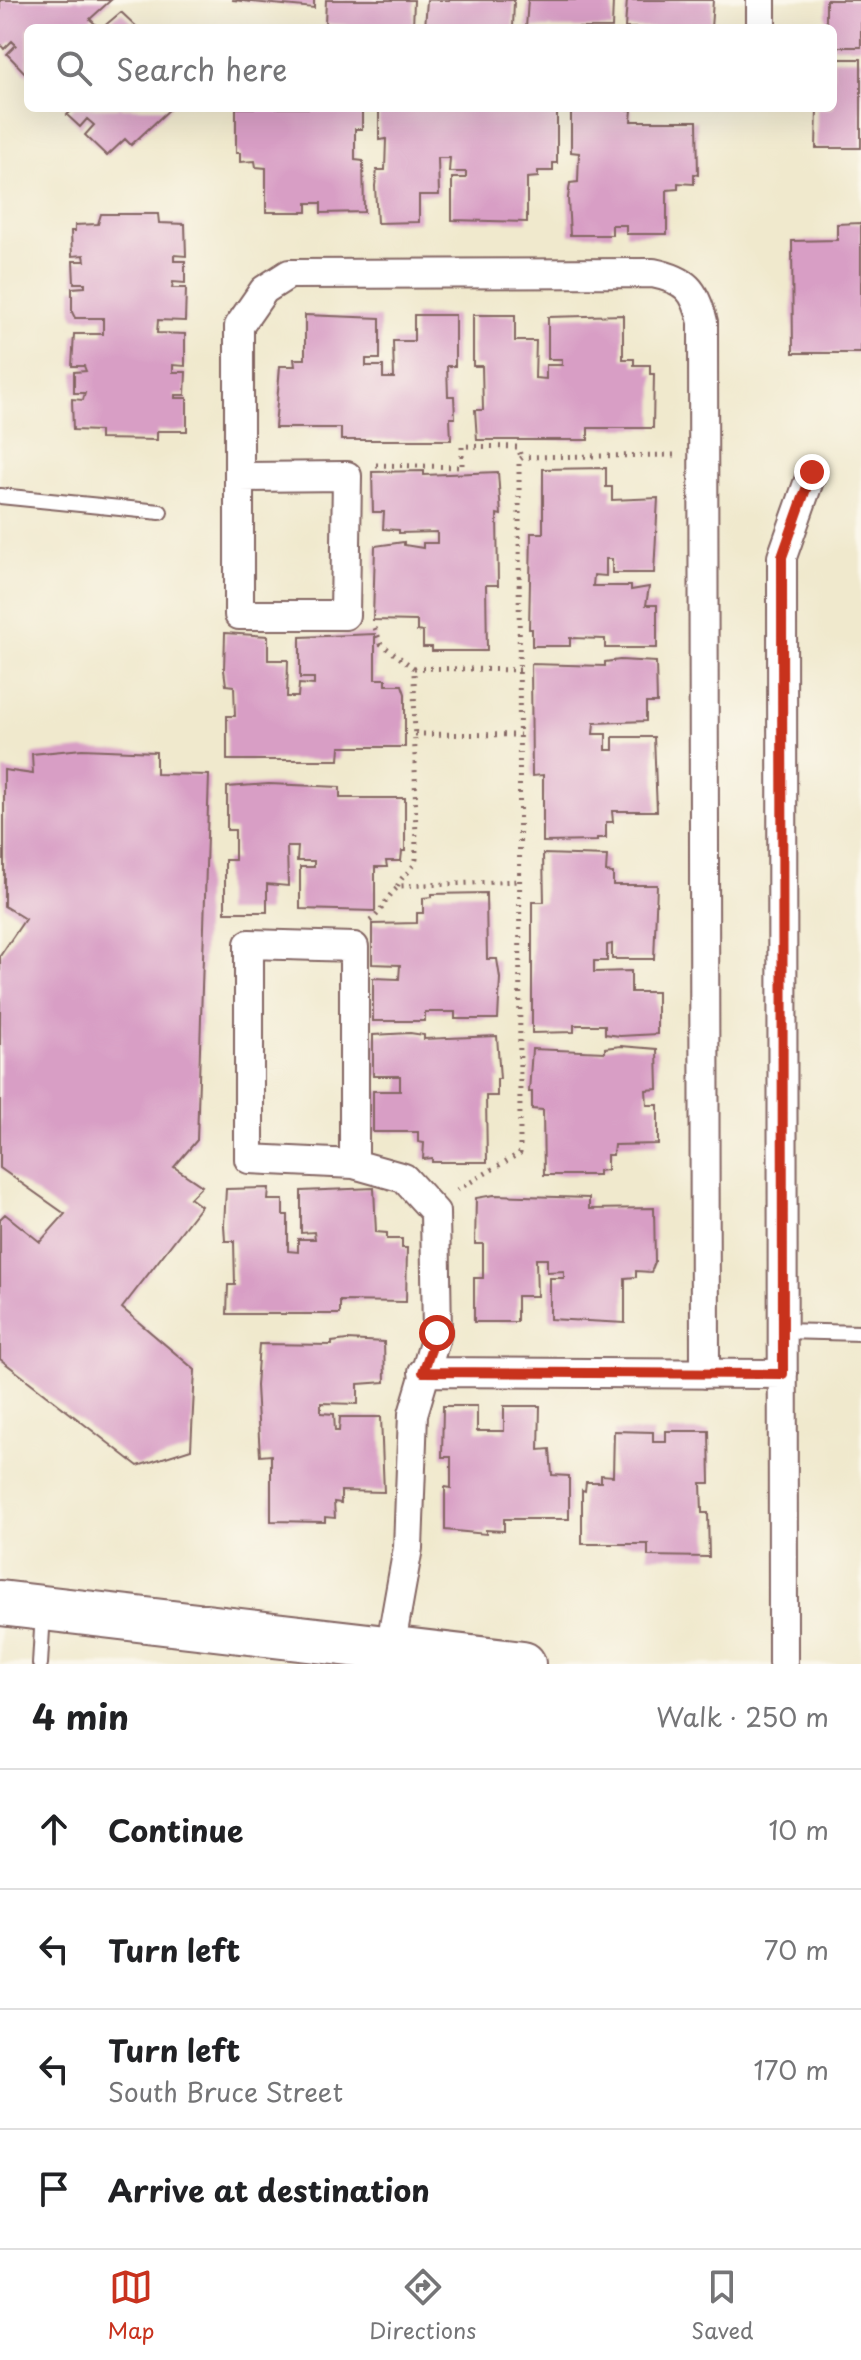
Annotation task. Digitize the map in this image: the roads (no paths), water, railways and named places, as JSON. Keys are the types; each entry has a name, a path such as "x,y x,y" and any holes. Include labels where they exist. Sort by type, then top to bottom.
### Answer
{"main road":[{"path":"0,1603 390,1656 523,1664"}],"street":[{"path":"761,0 761,24"},
{"path":"239,477 347,476 345,615 239,615 239,477 239,326 264,290 289,274 653,273 681,280 693,294 703,322 705,1374"},
{"path":"783,1664 782,557 812,472"},
{"path":"354,1164 354,947 249,944 249,1159 354,1164 404,1178 435,1212 437,1333 413,1414 408,1548 390,1656"},
{"path":"423,1372 783,1374"}],"lane":[{"path":"0,496 160,512"},
{"path":"783,1331 861,1333"},
{"path":"40,1664 43,1608"}]}
